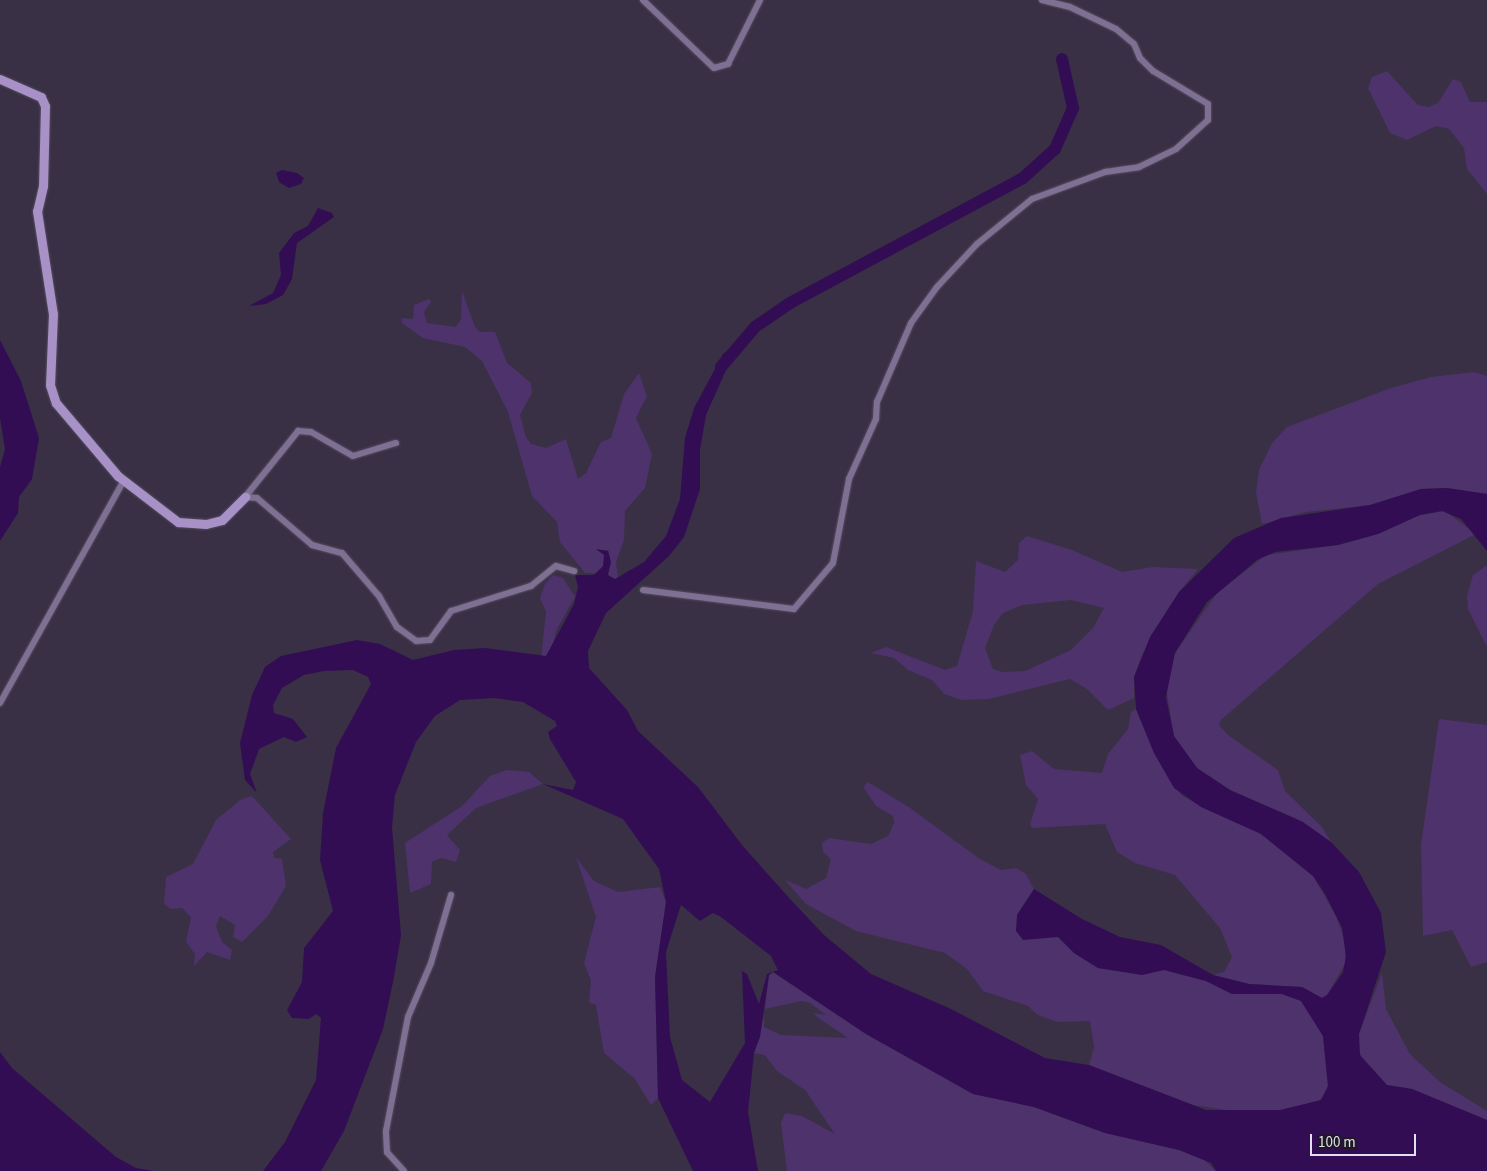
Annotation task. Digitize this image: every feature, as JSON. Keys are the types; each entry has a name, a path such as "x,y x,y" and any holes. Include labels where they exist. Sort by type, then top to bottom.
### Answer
{"street":[{"path":"643,0 714,68 728,64 760,0"},
{"path":"643,590 794,609 833,563 849,479 876,418 877,402 911,323 936,287 977,244 1032,199 1105,172 1139,167 1176,149 1208,120 1208,104 1153,71 1140,58 1134,44 1116,29 1070,7 1042,0"},
{"path":"0,78 41,97 45,106 44,186 37,211 53,314 50,385 56,403 99,457 124,480 178,522 206,524 222,520 303,430 353,456 396,443"},
{"path":"0,703 124,480"},
{"path":"245,496 257,498 312,544 342,553 379,596 397,627 416,641 430,640 451,611 531,586 556,566 574,572"},
{"path":"404,1171 387,1152 386,1131 408,1017 431,963 451,895"}],"shaded area":[{"path":"1387,71 1418,105 1428,107 1438,103 1453,79 1461,82 1470,102 1487,102 1487,194 1467,169 1464,148 1449,129 1436,126 1407,140 1390,133 1368,88 1372,77"},
{"path":"282,170 297,173 304,178 301,184 289,188 279,182 276,173"},
{"path":"318,208 332,213 334,217 297,243 292,279 283,295 266,304 249,306 273,293 281,275 279,253 294,233 308,226"},
{"path":"462,291 475,327 480,332 495,332 507,363 531,383 532,393 520,415 526,437 531,444 546,448 566,439 578,479 586,473 601,442 611,438 624,394 639,373 647,396 636,418 652,454 645,488 625,511 624,540 616,562 618,578 613,580 605,575 609,551 603,550 605,561 600,573 585,573 560,542 557,522 532,496 508,412 482,361 465,347 423,338 402,323 402,318 413,319 414,305 429,299 431,302 424,312 427,323 455,327 461,320"},
{"path":"0,340 21,381 39,438 32,479 19,497 18,513 0,541 0,467 5,449 0,418"},
{"path":"739,341 706,415 700,450 700,489 684,537 669,556 606,613 588,651 589,668 627,710 638,731 698,787 742,845 791,900 824,935 871,974 951,1009 1045,1058 1089,1065 1206,1110 1280,1110 1321,1100 1328,1086 1323,1036 1301,1001 1282,994 1232,994 1206,981 1164,970 1142,975 1098,968 1074,953 1058,937 1023,940 1016,931 1017,915 1034,889 1082,919 1120,937 1161,945 1213,975 1249,984 1302,987 1322,998 1327,995 1343,972 1346,956 1342,928 1325,894 1313,876 1261,834 1201,807 1174,788 1154,753 1136,709 1134,677 1150,637 1179,592 1234,538 1281,518 1370,505 1421,489 1447,488 1487,494 1487,551 1461,519 1442,511 1420,515 1378,534 1338,545 1275,552 1257,560 1207,602 1175,653 1166,697 1174,736 1197,768 1230,790 1303,822 1331,842 1359,872 1381,913 1386,952 1359,1034 1360,1055 1387,1085 1412,1089 1487,1120 1487,1171 1216,1171 1211,1163 1179,1150 1105,1133 1034,1107 973,1094 866,1034 773,972 769,975 760,1037 754,1053 748,1112 758,1171 693,1171 658,1098 655,977 666,902 659,869 623,819 543,784 573,790 576,782 550,739 548,732 557,726 555,721 523,702 494,698 460,700 435,716 416,742 395,795 392,827 401,935 383,1029 344,1131 321,1171 263,1171 285,1142 316,1080 321,1018 316,1014 309,1019 292,1018 287,1010 302,982 304,948 333,911 320,860 323,813 336,748 371,684 368,677 353,670 324,671 304,675 282,688 273,705 274,713 293,719 307,737 296,742 284,737 259,749 250,774 257,793 245,780 240,743 252,695 265,667 281,656 357,640 380,644 413,660 454,650 486,648 546,656 574,604 578,587 575,575 594,575 603,566 604,555 596,549 608,551 611,562 608,575 615,579 644,562 666,536 680,499 685,438 694,408 723,354","holes":["681,905 700,921 713,913 721,917 771,956 778,970 767,974 759,1004 747,974 742,971 745,1043 710,1102 682,1080 670,1037 666,952"]},
{"path":"1474,372 1487,376 1487,494 1447,488 1421,489 1370,505 1306,512 1262,524 1256,493 1259,470 1272,443 1287,427 1391,388 1431,377"},
{"path":"1445,511 1476,534 1378,584 1221,720 1219,725 1228,735 1278,770 1285,791 1322,827 1331,842 1295,818 1230,790 1197,768 1174,736 1166,688 1175,653 1217,593 1266,555 1338,545 1378,534 1420,515"},
{"path":"1027,536 1072,550 1122,572 1153,567 1198,569 1179,592 1142,655 1134,677 1134,698 1108,710 1087,689 1070,679 989,699 962,700 944,694 932,680 908,670 894,658 871,653 886,647 945,670 957,666 973,611 976,561 1005,572 1018,560 1019,543","holes":["1071,600 1104,608 1093,628 1071,650 1025,671 1002,672 993,669 985,648 994,625 1003,613 1022,605"]},
{"path":"1487,565 1487,647 1468,609 1467,596 1473,575"},
{"path":"553,575 563,578 575,597 556,631 551,652 541,659 546,612 540,598 545,584"},
{"path":"1136,709 1154,753 1182,796 1261,834 1313,876 1336,916 1345,941 1345,964 1327,995 1322,998 1302,987 1249,984 1213,975 1224,972 1232,957 1220,928 1175,875 1135,863 1117,852 1105,824 1032,828 1030,824 1038,799 1026,785 1020,755 1032,751 1054,769 1102,773 1108,754 1128,729 1131,712"},
{"path":"1439,719 1487,725 1487,962 1471,967 1452,930 1423,936 1421,845"},
{"path":"507,770 529,772 543,784 476,808 447,835 460,850 456,862 441,858 432,862 431,884 410,893 405,843 462,806 490,776"},
{"path":"868,782 910,808 980,859 1001,870 1016,868 1026,874 1034,889 1017,915 1048,937 1058,937 1074,953 1098,968 1127,972 1164,970 1206,981 1232,994 1282,994 1301,1001 1323,1036 1328,1086 1325,1095 1317,1102 1280,1110 1240,1112 1193,1105 1089,1065 1094,1047 1090,1021 1057,1022 1038,1015 1028,1006 983,991 967,969 945,953 856,931 806,904 785,880 806,889 826,878 831,859 823,852 822,843 829,838 871,844 888,836 894,823 893,816 876,806 863,787"},
{"path":"252,796 291,839 273,852 274,858 282,859 286,886 268,916 242,942 233,937 235,925 220,916 216,926 222,942 232,950 230,960 207,952 194,966 195,954 186,942 191,917 182,908 171,909 164,904 166,877 193,864 216,820 240,800"},
{"path":"576,857 594,881 618,892 660,887 666,902 655,977 658,1098 651,1105 634,1078 604,1053 596,1005 589,1002 591,981 584,963 596,917"},
{"path":"773,972 866,1034 973,1094 1034,1107 1105,1133 1179,1150 1201,1157 1216,1171 787,1171 781,1123 785,1113 802,1116 835,1134 805,1090 777,1071 765,1055 754,1053 764,1016 764,1027 781,1035 848,1038 817,1017 813,1013 826,1015 810,1003 801,1001 765,1009 769,975"},
{"path":"1382,973 1386,1009 1410,1054 1440,1082 1487,1111 1487,1120 1412,1089 1387,1085 1363,1060 1357,1046 1359,1034"},
{"path":"0,1052 12,1068 116,1157 136,1168 154,1171 0,1171"}],"waterway":[{"path":"721,367 755,327 790,303 1023,178 1055,149 1073,108 1062,59"}]}
